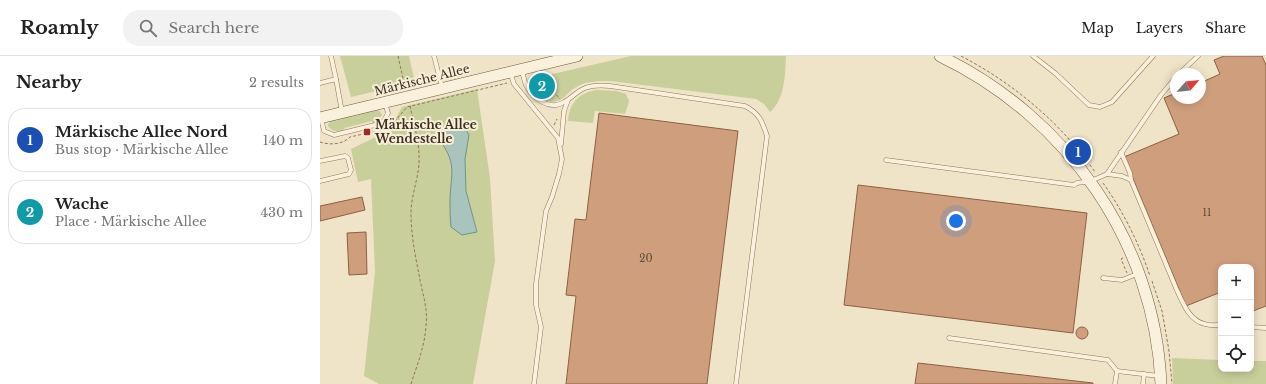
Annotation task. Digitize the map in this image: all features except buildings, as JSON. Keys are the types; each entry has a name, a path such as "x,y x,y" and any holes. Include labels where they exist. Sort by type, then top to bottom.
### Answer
{"street":[{"name":"Märkische Allee","path":"320,118 385,102 408,102 442,88 523,75 555,59 577,56"},
{"path":"943,57 971,72 1011,100 1040,125 1072,157 1091,182 1113,216 1139,273 1152,317 1159,351 1161,380"}],"lane":[{"path":"331,56 342,112"},
{"path":"434,56 442,88"},
{"path":"1033,56 1055,73 1089,105 1100,107 1112,102 1153,56"},
{"path":"1185,68 1198,56"},
{"path":"523,75 531,92 542,103 550,106 558,105 579,90 593,85 610,86 745,106 755,111 762,122 767,136 736,384"},
{"path":"512,77 551,127 558,138 561,148"},
{"path":"320,83 336,79"},
{"path":"886,160 1074,185 1077,183 1091,182 1107,174 1170,84"},
{"path":"534,384 541,327 536,305 536,284 546,210 552,197 562,159 561,148 564,110 568,99"},
{"path":"320,118 324,131 334,135 366,128 384,121 388,113 385,102"},
{"path":"1121,152 1130,173 1131,180 1183,304 1194,319 1199,322 1218,325"},
{"path":"320,161 345,156 348,158 351,170 349,174 320,181"},
{"path":"1107,174 1122,176 1131,180"},
{"path":"1103,278 1122,280 1139,273"},
{"path":"1254,327 1266,328"},
{"path":"949,338 1108,360 1117,371 1116,384"},
{"path":"1117,371 1144,374 1161,380"},
{"path":"1143,384 1144,374"}],"path":[{"path":"398,56 416,132 419,163 412,194 411,214 417,265 426,308 427,324 422,351 411,384"},
{"path":"523,75 532,79"},
{"path":"408,102 512,77"},
{"path":"320,142 328,145 347,140 350,137 389,128 407,107 408,102"}],"green space":[{"path":"340,56 409,56 415,82 351,97"},
{"path":"631,56 786,56 781,94 775,107 770,112 764,104 756,99 610,81 582,84 558,101 554,102 542,99 551,88 543,80 533,87 535,78"},
{"path":"477,89 490,178 495,261 473,384 379,384 364,376 375,272 371,179 358,182 351,149 390,130 402,107","holes":["461,122 469,135 465,159 466,191 477,232 452,178 452,164 447,150 441,142"]},
{"path":"597,90 617,91 626,94 629,101 625,114 595,111 593,123 568,121 571,109 576,100 585,93"},
{"path":"377,110 380,111 382,115 378,121 372,124 372,121 344,128 345,131 335,131 328,126 332,120"},
{"path":"1172,358 1218,360 1218,372 1254,372 1254,361 1266,361 1266,384 1173,384"}],"water":[{"path":"461,122 469,135 465,159 466,191 477,232 462,235 451,227 450,202 452,171 450,158 441,142 448,127"}],"place":[{"name":"Wache","path":"542,86"},
{"name":"Märkische Allee Wendestelle","path":"367,132"},
{"name":"Märkische Allee Nord","path":"1078,152"}]}
